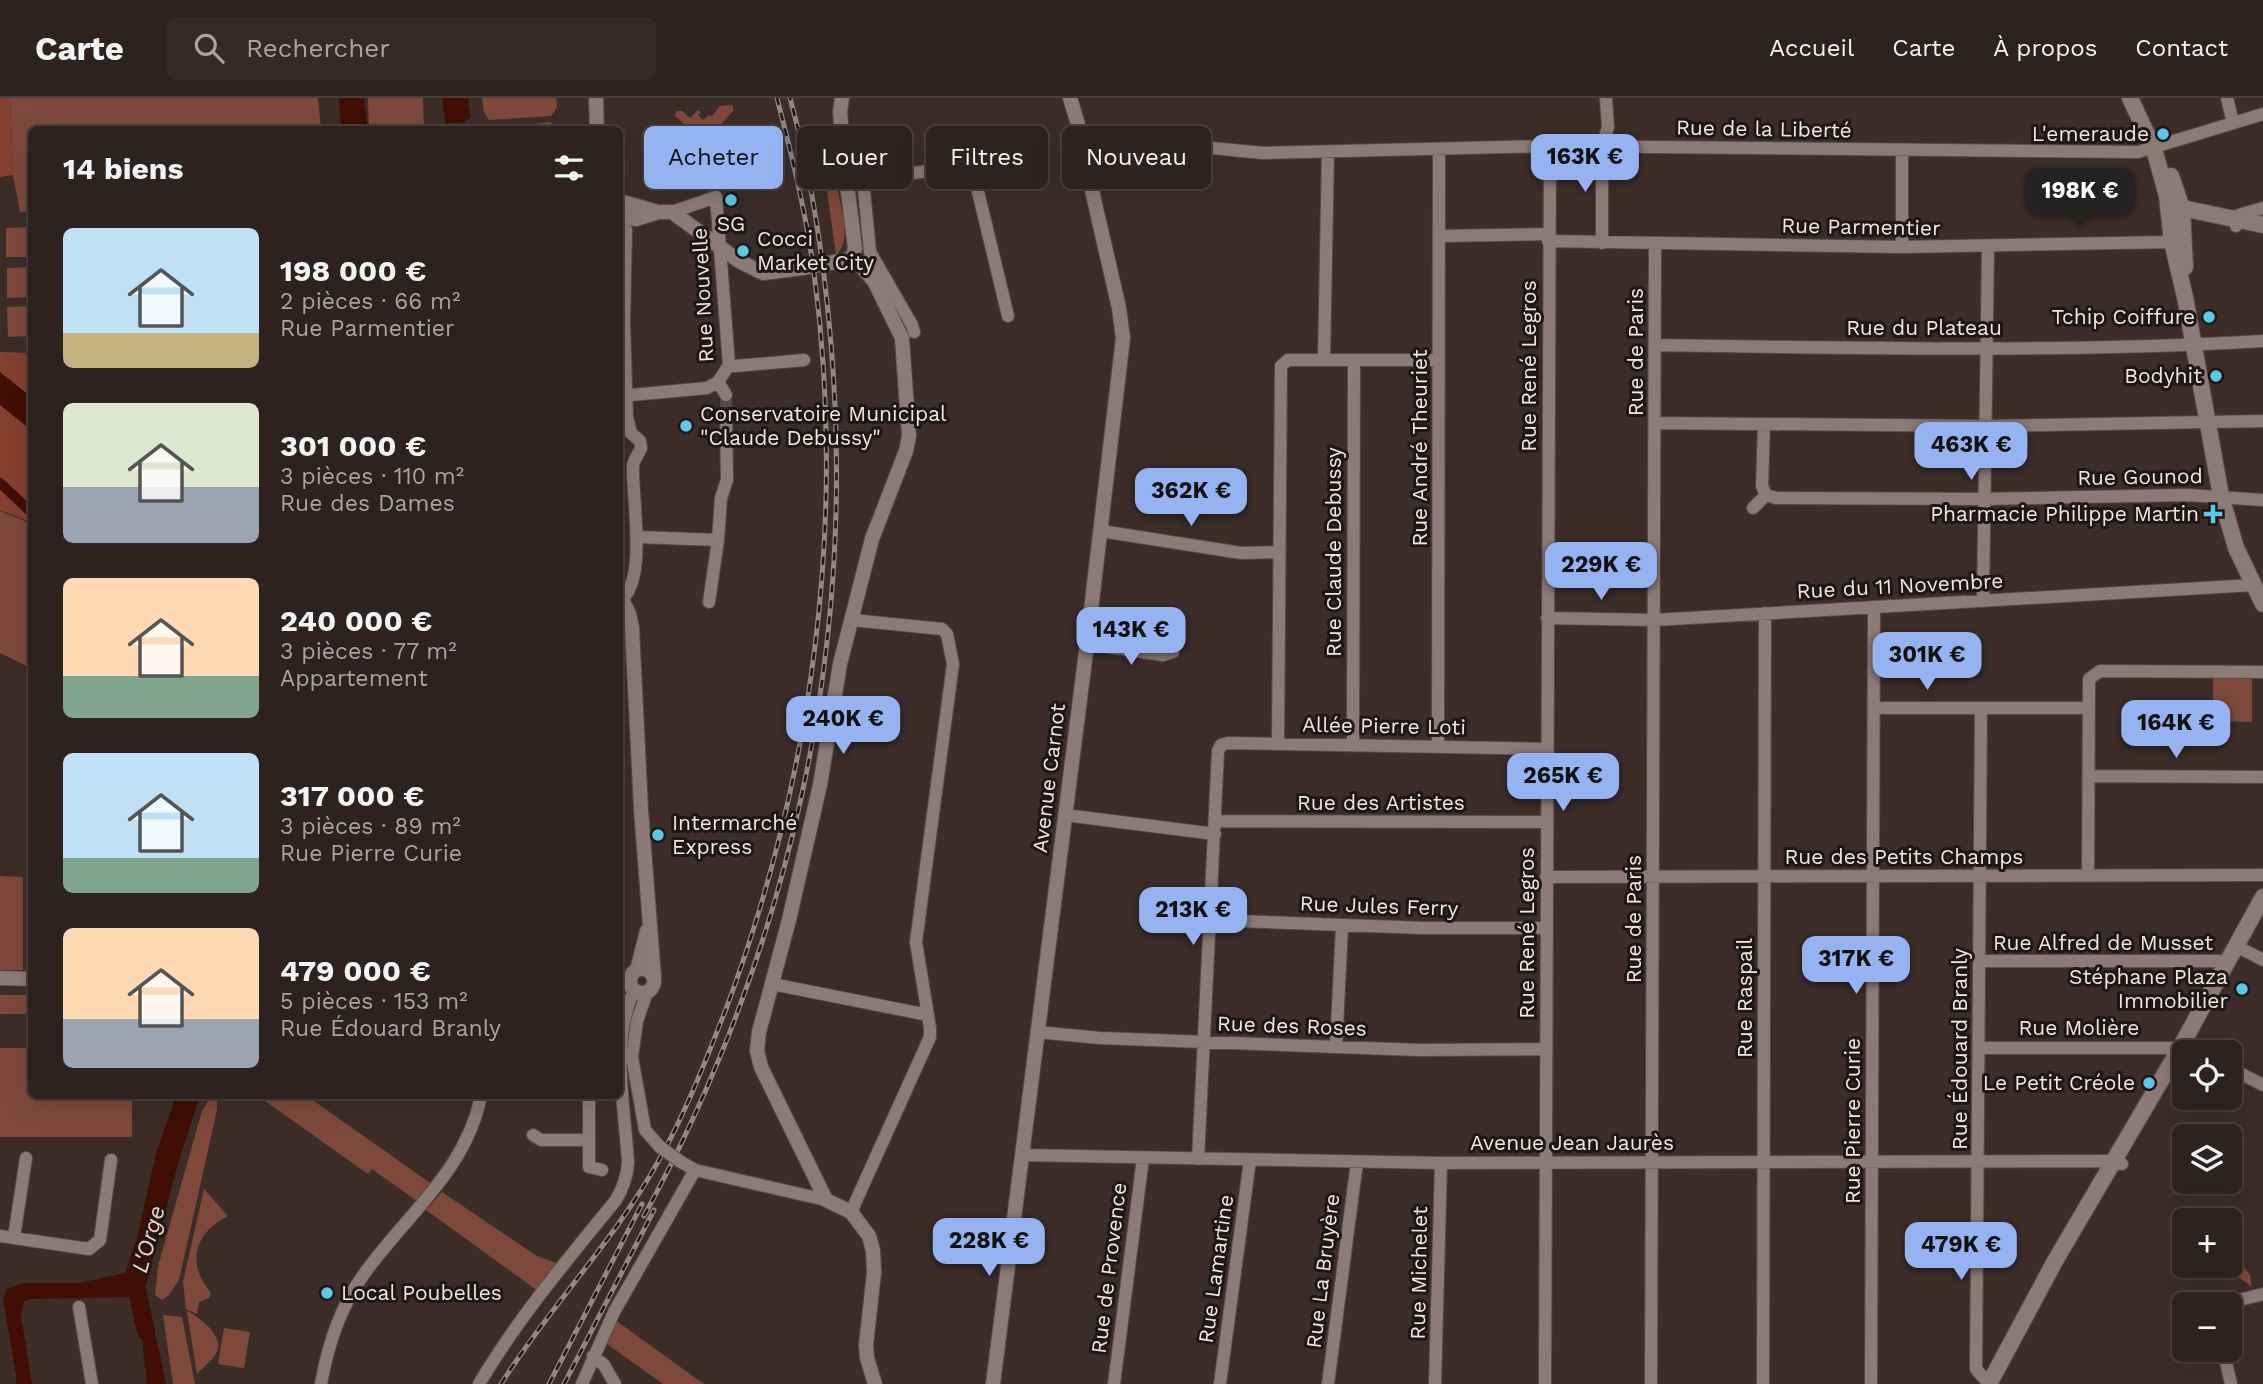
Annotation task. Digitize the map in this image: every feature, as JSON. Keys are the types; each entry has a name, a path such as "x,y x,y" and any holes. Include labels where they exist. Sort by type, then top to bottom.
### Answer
{"main road":[{"path":"2130,98 2154,149 2166,196 2177,222 2185,298"},
{"path":"2154,149 2166,161 2177,222 2192,345 2221,496 2236,548 2263,604"},
{"path":"2177,222 2207,220 2263,227"},
{"path":"2193,1040 2263,897"},
{"path":"2192,1040 2226,964 2262,914"},
{"path":"1989,1384 2055,1261 2172,1076"},
{"path":"1998,1384 2118,1163"}],"street":[{"path":"596,98 597,126"},
{"path":"845,126 848,98"},
{"path":"842,126 840,111 848,98"},
{"name":"Avenue Carnot","path":"1070,98 1078,126"},
{"path":"1602,243 1602,146 1608,127 1606,98"},
{"path":"2227,98 2233,124"},
{"name":"Rue de la Liberté","path":"1211,149 1264,153 1550,145 2138,152 2263,114"},
{"name":"Rue René Legros","path":"1545,1384 1550,145"},
{"name":"Rue André Theuriet","path":"1438,746 1439,150"},
{"path":"1902,150 1902,247"},
{"path":"1324,359 1328,152"},
{"path":"912,173 962,167 974,175 1008,316"},
{"path":"847,189 855,248 853,257"},
{"path":"864,189 870,252 914,332"},
{"name":"Avenue Carnot","path":"993,1384 1123,338 1119,308 1092,189"},
{"name":"Rue Nouvelle","path":"631,395 707,388 718,382 729,365 716,197 665,212"},
{"path":"623,201 665,212 763,273 853,257"},
{"path":"2237,222 2243,213 2263,208"},
{"path":"623,219 636,219 665,212"},
{"path":"623,222 626,230 623,330"},
{"name":"Rue Parmentier","path":"1440,236 1548,238 1602,243 1988,247 2177,222"},
{"name":"Rue de Paris","path":"1651,1384 1655,243"},
{"path":"1983,601 1988,247"},
{"path":"826,1200 759,1059 759,1031 789,920 820,785 839,664 872,539 908,443 902,338 874,281 853,257"},
{"name":"Rue du Plateau","path":"1655,345 1987,348 2192,345 2263,341"},
{"path":"729,365 804,360"},
{"path":"1278,743 1280,369 1288,360 1439,360"},
{"name":"Rue Claude Debussy","path":"1353,744 1354,360"},
{"path":"623,374 628,423 631,433 640,441 642,448 633,464 637,537 632,588 623,595"},
{"path":"718,382 726,395"},
{"path":"709,602 718,540 720,498 727,480 726,415"},
{"path":"1655,422 1986,426 2263,421"},
{"path":"1754,508 1766,495 1762,486 1764,424"},
{"name":"Rue Gounod","path":"1766,495 1776,498 1985,499 2221,496 2263,500"},
{"path":"1101,531 1241,553 1279,552"},
{"path":"637,537 718,540"},
{"name":"Rue du 11 Novembre","path":"1547,618 1654,620 2254,585"},
{"path":"623,601 632,628 648,919 654,977 652,988 634,991"},
{"name":"Rue Pierre Curie","path":"1871,1384 1874,607"},
{"name":"Rue Raspail","path":"1763,1384 1765,613"},
{"path":"851,1212 930,1037 916,942 953,664 945,631 938,628 852,620"},
{"path":"1087,644 1163,655 1173,652"},
{"path":"2088,876 2089,679 2101,671 2263,672"},
{"path":"1874,708 2089,708"},
{"name":"Rue Édouard Branly","path":"1981,708 1976,1368 1989,1384"},
{"name":"Allée Pierre Loti","path":"1215,828 1219,751 1222,745 1228,743 1547,749"},
{"path":"2089,776 2263,777"},
{"name":"Rue des Artistes","path":"1065,815 1215,828 1547,822"},
{"path":"1198,1158 1215,828"},
{"name":"Rue des Petits Champs","path":"1546,877 2263,875"},
{"path":"648,919 645,943 629,975 634,991 637,1021 632,1057 645,1130 660,1147 695,1170 826,1200 851,1212 869,1236 873,1250 874,1273 866,1345 875,1384"},
{"name":"Rue Jules Ferry","path":"1211,920 1342,926 1546,928"},
{"path":"1336,1047 1342,926"},
{"path":"2240,948 2263,960"},
{"name":"Rue Alfred de Musset","path":"1980,961 2220,961 2226,964"},
{"path":"629,975 647,969 654,977"},
{"path":"0,978 28,979"},
{"path":"772,984 928,1015"},
{"path":"0,986 28,987"},
{"path":"623,1032 634,991"},
{"name":"Rue des Roses","path":"1037,1032 1100,1038 1419,1050 1546,1049"},
{"name":"Rue Molière","path":"1979,1048 2172,1052"},
{"path":"2242,1074 2263,1085"},
{"path":"321,1384 330,1341 349,1298 380,1253 452,1167 470,1132 480,1099"},
{"path":"589,1099 589,1167 602,1170"},
{"path":"479,1384 529,1310 622,1189 628,1174 623,1099"},
{"path":"533,1135 541,1140 589,1140"},
{"name":"Avenue Jean Jaurès","path":"1022,1155 1441,1163 2118,1163"},
{"path":"14,1237 26,1158"},
{"name":"Rue de Provence","path":"1114,1384 1143,1158"},
{"path":"0,1236 89,1249 100,1240 111,1160"},
{"name":"Rue Lamartine","path":"1220,1384 1250,1160"},
{"name":"Rue La Bruyère","path":"1328,1384 1357,1162"},
{"name":"Rue Michelet","path":"1435,1384 1441,1163"},
{"path":"582,1384 593,1356 644,1256 695,1170"},
{"path":"2242,1299 2263,1294"},
{"path":"79,1307 92,1384"},
{"path":"593,1356 604,1365 615,1384"},
{"path":"2225,1362 2231,1384"}],"shaded area":[{"path":"0,98 10,98 13,175 0,177"},
{"path":"10,98 318,98 321,126 28,126 28,211 20,212 13,175"},
{"path":"368,98 423,98 424,126 369,126"},
{"path":"482,98 556,98 557,107 551,116 489,120 484,112"},
{"path":"732,105 734,110 719,126 686,126 675,116 676,111 682,111 690,118 698,110 701,112 698,115 703,120 709,115 712,116 720,106"},
{"path":"549,122 555,126 515,126"},
{"path":"838,189 844,224 844,241 836,255 827,190"},
{"path":"28,227 28,257 6,257 6,228"},
{"path":"28,267 28,297 7,298 7,268"},
{"path":"28,306 28,336 8,337 7,307"},
{"path":"0,352 28,353 28,523 0,510"},
{"path":"0,511 28,524 28,667 0,653"},
{"path":"2213,678 2252,678 2252,722 2213,721"},
{"path":"0,876 23,877 23,970 0,970"},
{"path":"0,995 28,995 28,1014 0,1014"},
{"path":"0,1048 28,1048 28,1099 132,1099 132,1137 0,1137"},
{"path":"209,1099 217,1099 217,1110 179,1280 162,1300 155,1295 158,1266 202,1111"},
{"path":"262,1099 311,1099 433,1185 417,1201 372,1169 368,1174"},
{"path":"204,1189 228,1216 207,1231 197,1250 198,1271 211,1293 209,1298 199,1302 197,1314 186,1309 183,1282"},
{"path":"442,1192 537,1256 559,1264 538,1291 426,1210"},
{"path":"2242,1264 2250,1275 2252,1287 2240,1278 2242,1278"},
{"path":"187,1311 208,1326 218,1343 215,1355 197,1374"},
{"path":"163,1315 182,1317 195,1384 173,1384"},
{"path":"615,1320 704,1384 663,1384 604,1342"},
{"path":"224,1328 250,1332 244,1368 218,1364"}],"water":[{"path":"339,98 364,98 368,126 341,126"},
{"path":"442,98 468,98 472,126 446,126"},
{"path":"0,372 28,395 28,428 0,405"},
{"name":"L'Orge","path":"175,1099 199,1099 178,1164 146,1285 135,1296 140,1310 152,1318 166,1384 147,1384 142,1340 129,1297 24,1301 21,1315 32,1384 16,1384 3,1300 7,1289 24,1283 79,1283 125,1273 137,1238 156,1153"}],"pier":[{"path":"471,117 472,126 445,124 465,122"}],"waterway":[{"path":"0,483 28,509"},
{"name":"L'Orge","path":"139,1271 136,1284 146,1332"}],"tunnel":[{"path":"726,395 726,415"}],"railway":[{"path":"501,1384 540,1327 623,1218 669,1142 687,1105 726,1009 756,921 781,830 801,739 815,646 824,553 826,459 823,366 807,228 777,98"},
{"path":"644,1216 695,1114 738,1010 774,903 802,794 822,683 833,571 836,458 831,344 816,220 790,98"},
{"path":"549,1384 642,1204"},
{"path":"564,1384 654,1210"}],"place":[{"name":"L'emeraude","path":"2163,134"},
{"name":"SG","path":"731,200"},
{"name":"Cocci Market City","path":"743,251"},
{"name":"Tchip Coiffure","path":"2209,317"},
{"name":"Bodyhit","path":"2216,376"},
{"name":"Conservatoire Municipal \"Claude Debussy\"","path":"686,426"},
{"name":"Pharmacie Philippe Martin","path":"2213,514"},
{"name":"Intermarché Express","path":"658,835"},
{"name":"Stéphane Plaza Immobilier","path":"2242,989"},
{"name":"Le Petit Créole","path":"2149,1083"},
{"name":"Local Poubelles","path":"327,1293"}]}
